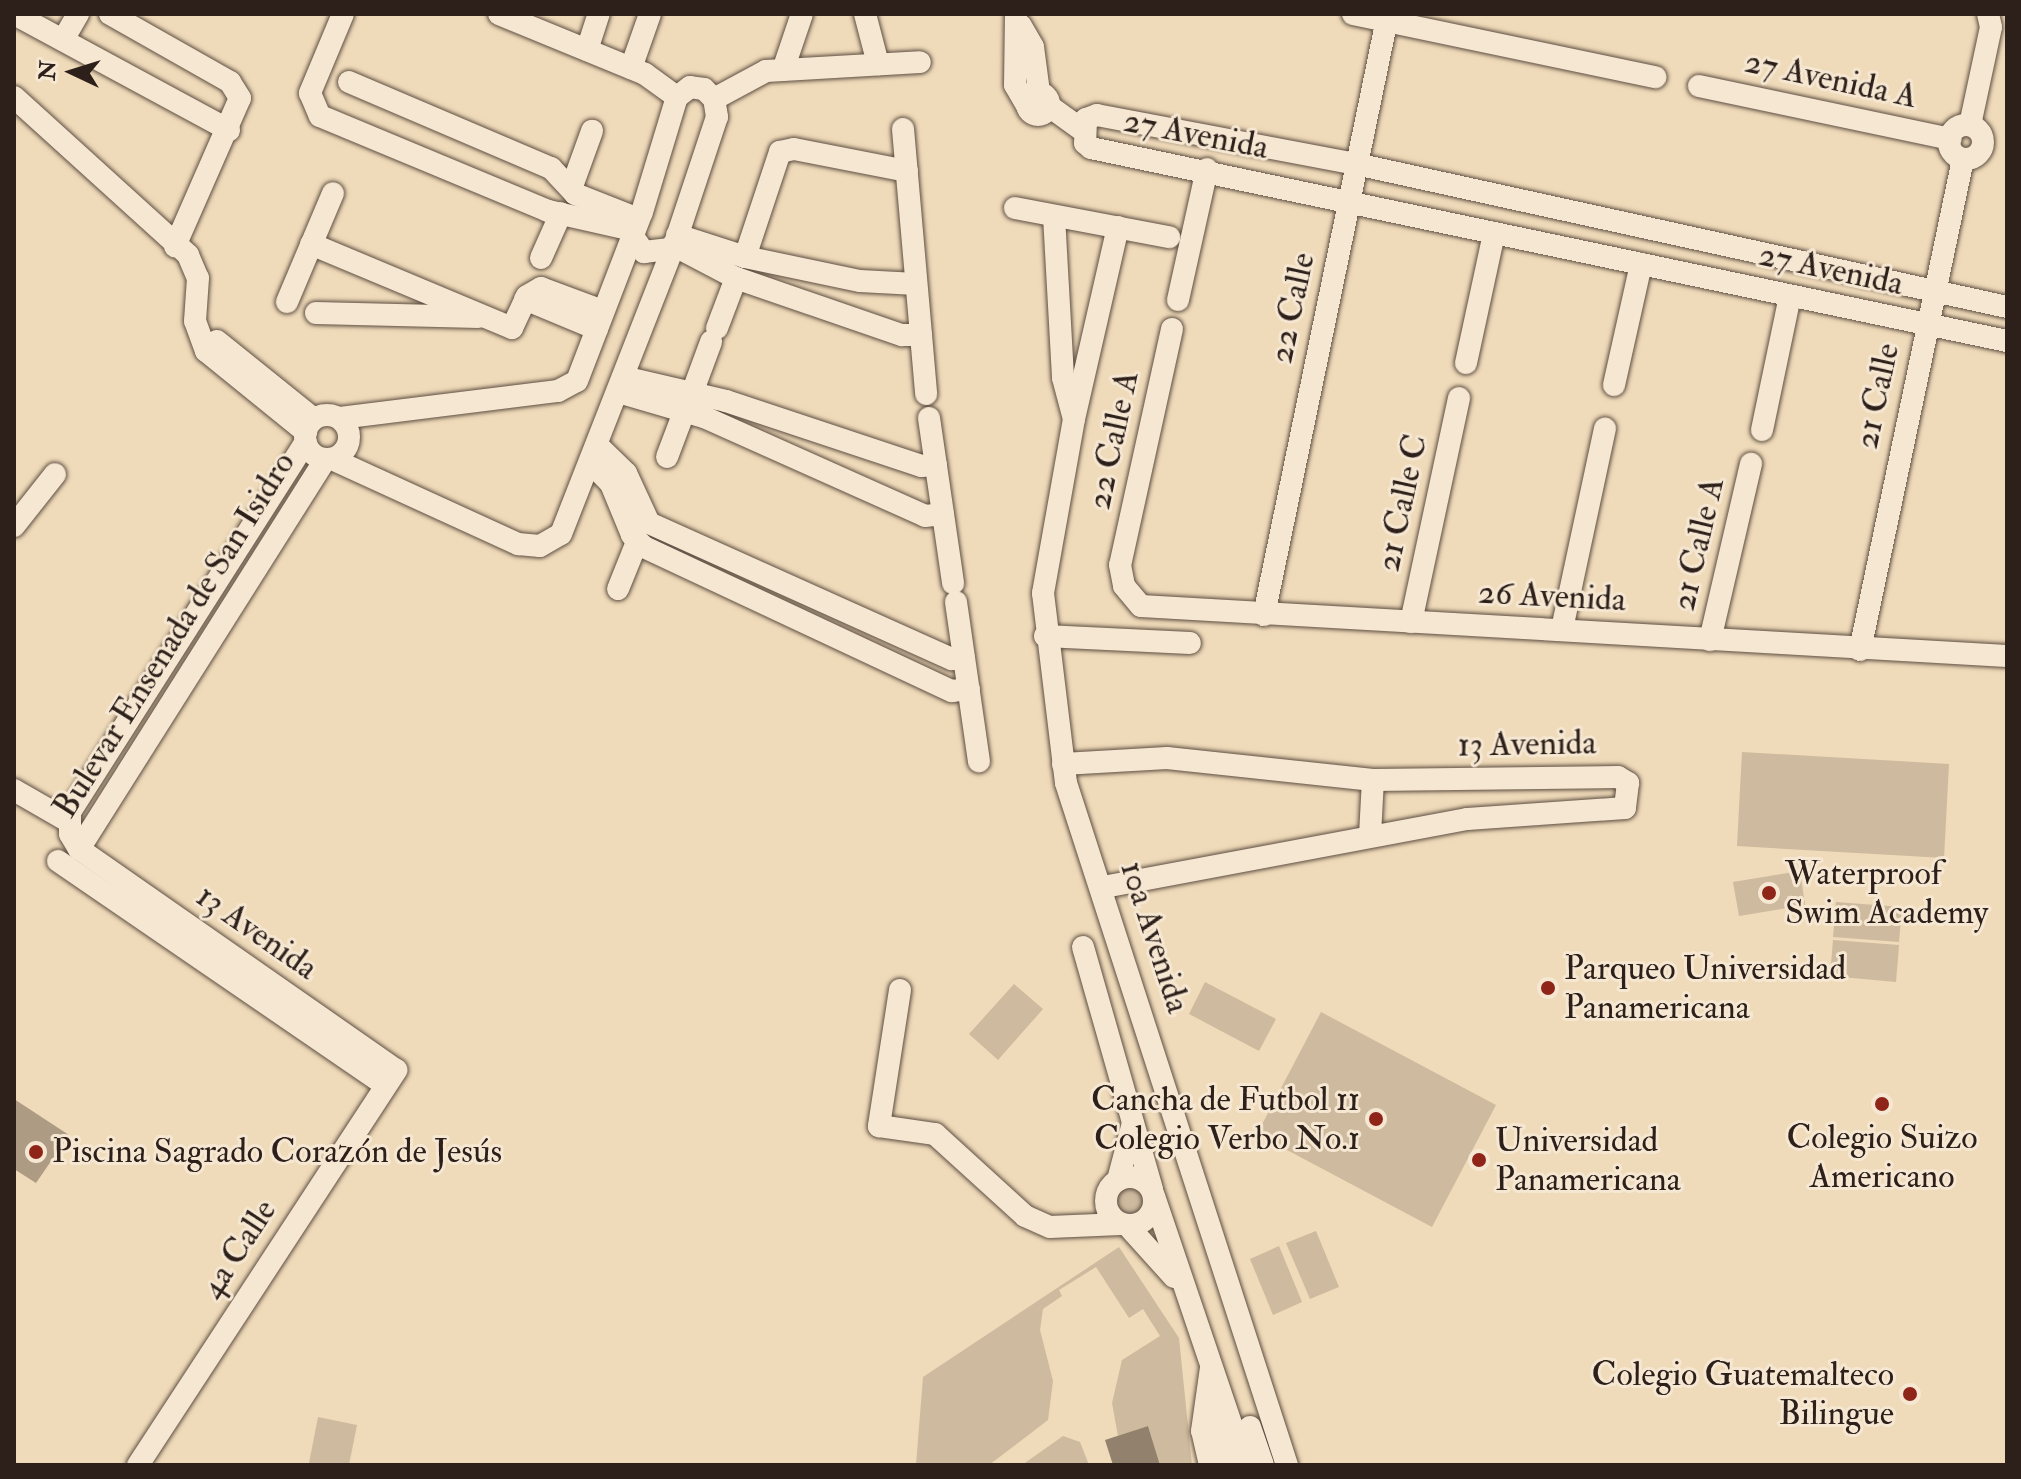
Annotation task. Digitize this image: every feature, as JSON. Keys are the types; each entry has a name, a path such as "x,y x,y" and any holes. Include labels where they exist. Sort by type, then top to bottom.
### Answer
{"street":[{"path":"63,40 78,14"},
{"path":"110,14 235,87 241,106 175,246"},
{"path":"343,14 310,100 320,116 561,213 635,224 667,212 675,240"},
{"path":"499,14 631,68 677,97"},
{"path":"587,50 599,14"},
{"path":"631,68 650,14"},
{"path":"783,70 802,14"},
{"path":"865,14 878,64"},
{"path":"1353,14 1387,17 1655,77"},
{"path":"1963,159 1950,139 1959,126 1970,125 1991,27 1988,14"},
{"path":"18,16 229,130"},
{"path":"1017,16 1033,47 1038,102 1085,132"},
{"name":"22 Calle","path":"1264,615 1387,17"},
{"path":"309,431 340,418 565,389 581,376 677,97 697,87 716,108 766,71 920,62"},
{"path":"349,82 390,104 551,168 571,189 635,224 649,254 675,240"},
{"name":"27 Avenida A","path":"1699,86 1950,139"},
{"path":"14,97 196,269 201,335 213,338 309,431 329,459 349,444 340,418"},
{"path":"376,138 390,104"},
{"name":"Bulevar Ensenada de San Isidro","path":"79,849 329,459 535,547 565,529 675,240 716,108"},
{"name":"27 Avenida","path":"2007,307 1356,164 1097,115 1086,119 1085,132 1091,148 1207,169 2007,341"},
{"name":"21 Calle","path":"1860,650 1963,159 1979,153 1983,142 1970,125"},
{"path":"903,129 926,394"},
{"path":"571,189 592,131"},
{"path":"667,457 740,268 780,152 794,149 907,171"},
{"path":"1178,300 1207,169"},
{"path":"287,302 333,193"},
{"path":"1015,208 1169,237"},
{"path":"541,258 561,213"},
{"name":"10a Avenida","path":"1054,216 1063,378 1074,419"},
{"name":"10a Avenida","path":"1118,227 1074,419 1044,579 1045,636 1063,764 1287,1465"},
{"path":"1466,363 1494,233"},
{"path":"675,240 902,335 921,335"},
{"path":"311,244 512,328 525,299 546,288 600,320"},
{"path":"1614,385 1641,264"},
{"path":"740,268 916,284"},
{"path":"1762,430 1790,296"},
{"path":"316,313 491,317"},
{"name":"22 Calle A","path":"1120,565 1172,329"},
{"path":"620,384 688,404 925,516 943,514"},
{"name":"21 Calle C","path":"1411,622 1459,398"},
{"path":"688,404 739,405 921,466 936,465"},
{"path":"929,418 979,761"},
{"path":"1562,629 1605,429"},
{"name":"Bulevar Ensenada de San Isidro","path":"79,849 68,821 84,791 309,431"},
{"path":"594,454 637,542 952,691 969,689"},
{"path":"594,454 626,473 649,523 952,659 964,658"},
{"name":"21 Calle A","path":"1710,640 1751,464"},
{"path":"14,526 55,474"},
{"path":"618,589 637,542"},
{"name":"26 Avenida","path":"1120,565 1124,586 1141,606 1562,629 1860,650 2007,656"},
{"path":"1045,636 1190,643"},
{"name":"13 Avenida","path":"1063,764 1167,758 1373,780 1618,777 1628,783 1628,803 1617,810 1521,811 1370,835 1104,887"},
{"path":"1370,835 1373,780"},
{"path":"14,790 68,821"},
{"path":"84,791 106,803"},
{"name":"13 Avenida","path":"79,849 390,1077"},
{"path":"58,861 390,1077"},
{"path":"1083,947 1153,1193 1245,1465"},
{"path":"900,990 879,1126 935,1134 1025,1216 1066,1228 1124,1224 1148,1217 1153,1193"},
{"name":"4a Calle","path":"138,1465 390,1077"},
{"path":"1133,1118 1113,1185 1109,1214 1150,1244 1184,1291"},
{"path":"1066,1228 1113,1185 1133,1177 1153,1193"},
{"path":"1210,1465 1202,1431 1211,1359"},
{"path":"1211,1359 1234,1378 1263,1465"},
{"path":"1208,1400 1225,1465"}],"shaded area":[{"path":"1742,752 1949,764 1944,858 1737,846"},
{"name":"Waterproof Swim Academy","path":"1800,871 1805,905 1739,916 1733,882"},
{"path":"1836,902 1902,907 1899,942 1833,937"},
{"path":"1833,940 1899,945 1896,982 1830,976"},
{"path":"1205,982 1276,1019 1259,1051 1189,1014"},
{"path":"1014,984 1043,1009 998,1060 969,1034"},
{"name":"Cancha de Futbol 11 Colegio Verbo No.1","path":"1321,1012 1496,1105 1432,1227 1257,1134"},
{"name":"Piscina Sagrado Corazón de Jesús","path":"14,1099 69,1135 36,1183 14,1169"},
{"path":"1129,1184 1141,1189 1146,1201 1141,1213 1129,1218 1117,1213 1112,1201 1117,1189"},
{"path":"1316,1231 1339,1287 1310,1299 1286,1243"},
{"path":"1279,1246 1302,1302 1273,1315 1250,1259"},
{"path":"1119,1247 1179,1338 1192,1465 1160,1465 1148,1426 1118,1436 1112,1403 1122,1360 1160,1336 1143,1309 1129,1318 1096,1267 1059,1290 1062,1296 1043,1309 1040,1330 1053,1381 1048,1420 989,1465 916,1465 923,1377"},
{"path":"318,1417 357,1425 349,1465 309,1463"},
{"path":"1063,1436 1080,1442 1089,1465 1022,1465"}],"building":[{"path":"1148,1426 1160,1465 1113,1465 1105,1440"}],"place":[{"name":"Waterproof Swim Academy","path":"1769,893"},
{"name":"Parqueo Universidad Panamericana","path":"1548,988"},
{"name":"Colegio Suizo Americano","path":"1882,1104"},
{"name":"Cancha de Futbol 11 Colegio Verbo No.1","path":"1376,1119"},
{"name":"Piscina Sagrado Corazón de Jesús","path":"36,1152"},
{"name":"Universidad Panamericana","path":"1479,1160"},
{"name":"Colegio Guatemalteco Bilingue","path":"1910,1394"}]}
